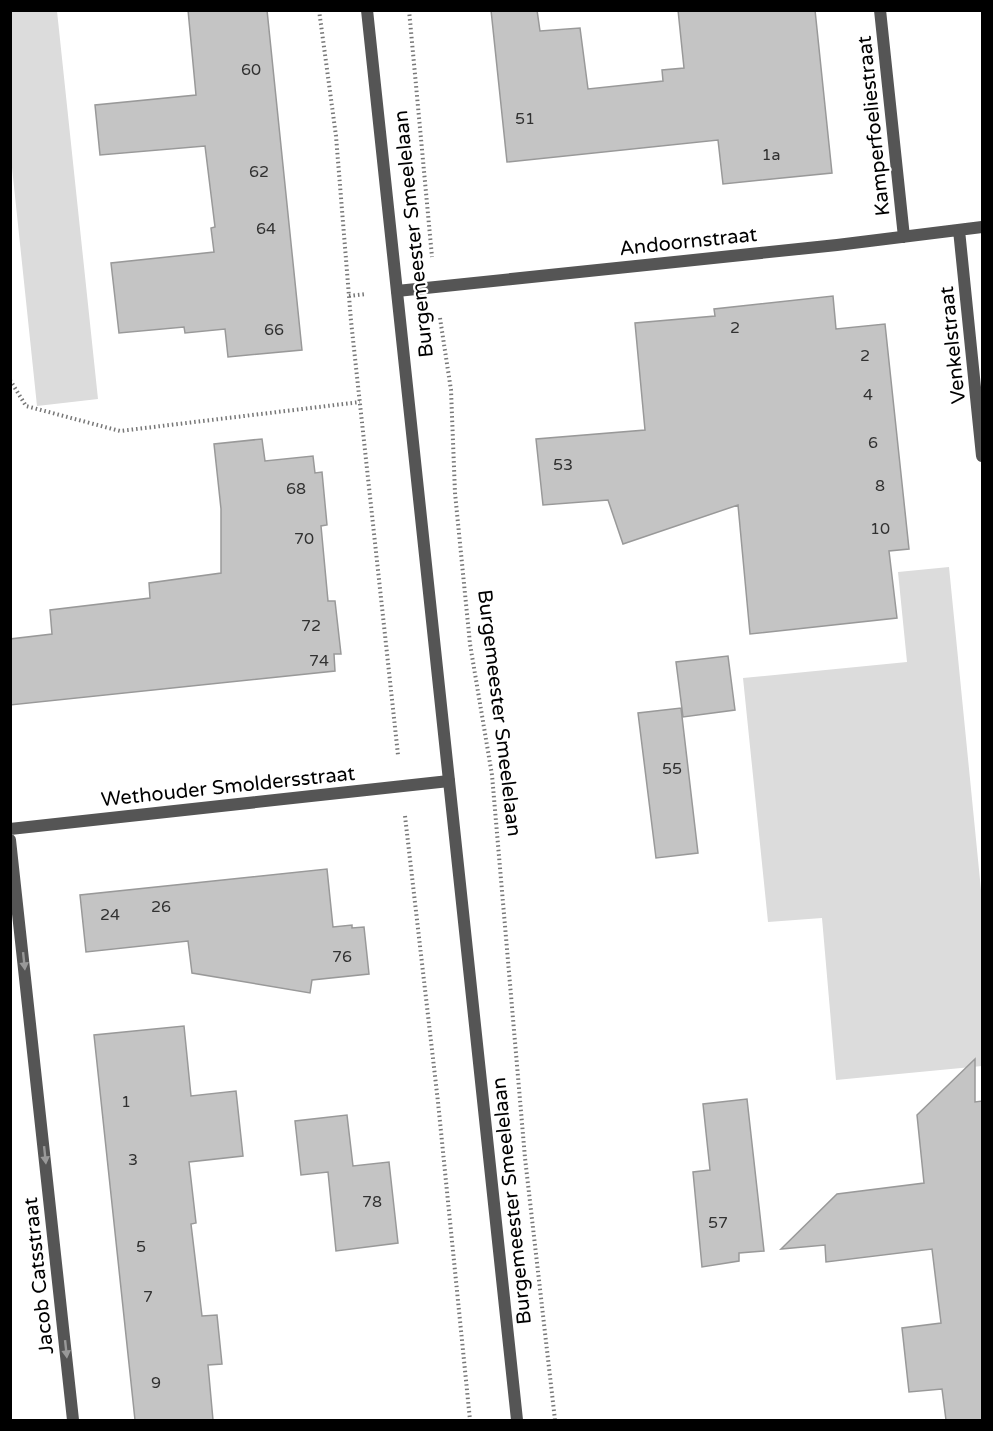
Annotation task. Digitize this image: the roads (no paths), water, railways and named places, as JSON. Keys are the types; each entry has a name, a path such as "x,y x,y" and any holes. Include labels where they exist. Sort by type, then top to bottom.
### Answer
{"street":[{"name":"Burgemeester Smeelelaan","path":"367,10 517,1420"},
{"name":"Kamperfoeliestraat","path":"880,10 904,237"},
{"name":"Andoornstraat","path":"397,291 982,227"},
{"name":"Venkelstraat","path":"959,230 982,456"},
{"name":"Wethouder Smoldersstraat","path":"10,829 449,781"},
{"name":"Jacob Catsstraat","path":"10,840 73,1420"}]}
